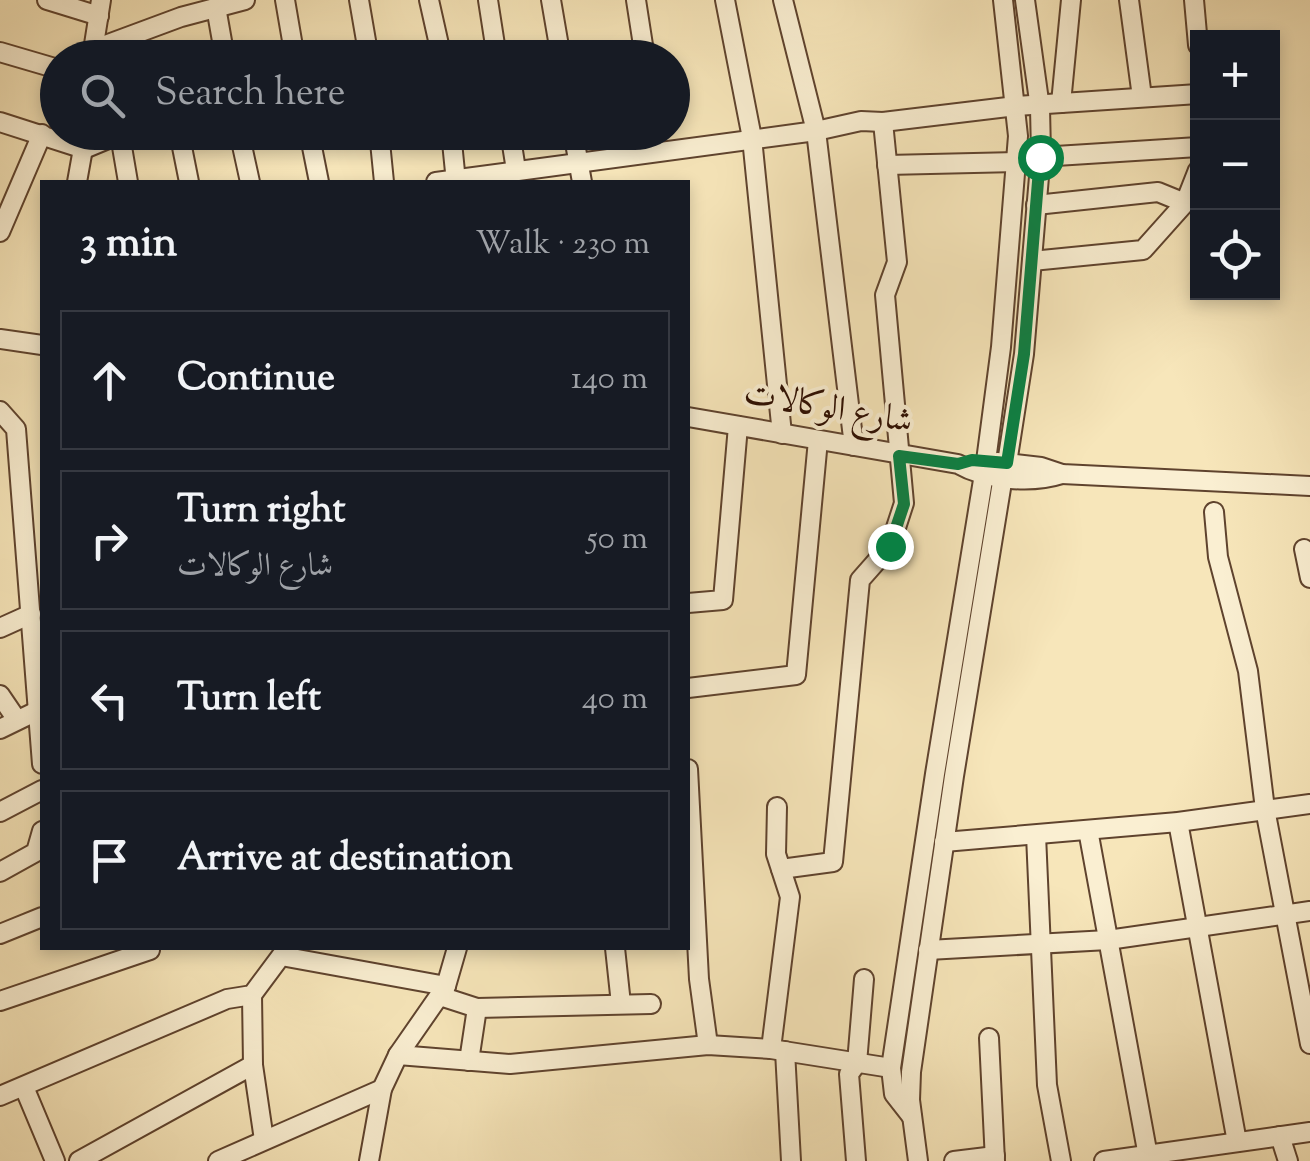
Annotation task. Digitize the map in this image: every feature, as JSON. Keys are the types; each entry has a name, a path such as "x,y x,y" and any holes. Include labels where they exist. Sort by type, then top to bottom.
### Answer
{"street":[{"path":"47,0 100,8 94,40"},
{"path":"130,40 244,0"},
{"path":"286,0 293,40"},
{"path":"359,0 365,40"},
{"path":"429,0 438,40"},
{"path":"488,0 494,40"},
{"path":"551,0 558,40"},
{"path":"636,0 642,40"},
{"path":"725,0 752,138 782,434"},
{"path":"783,0 816,130 854,446"},
{"path":"995,468 1017,162 1016,106 1003,0"},
{"path":"912,1118 894,1094 892,1068 995,468 1024,354 1040,157 1039,104 1025,0"},
{"path":"1061,103 1071,0"},
{"path":"1128,0 1142,98"},
{"path":"1194,0 1197,30"},
{"path":"216,8 222,40"},
{"path":"0,52 40,64"},
{"path":"690,141 752,138 861,121 883,122 1016,106 1190,95"},
{"path":"0,122 40,133"},
{"path":"781,870 833,862 860,580 890,546 904,504 885,295 897,262 883,122"},
{"path":"0,232 40,139"},
{"path":"1040,157 1190,147"},
{"path":"77,180 83,150"},
{"path":"125,150 128,180"},
{"path":"183,150 189,180"},
{"path":"243,150 250,180"},
{"path":"313,150 320,180"},
{"path":"381,150 384,180"},
{"path":"453,150 456,180"},
{"path":"513,150 516,170"},
{"path":"576,150 582,180"},
{"path":"461,180 578,162 626,150"},
{"path":"887,165 1017,162"},
{"path":"1036,205 1158,192 1186,203"},
{"path":"1032,260 1143,250 1186,203 1190,192"},
{"path":"0,338 40,345"},
{"path":"0,411 8,432 21,504 40,710 0,730"},
{"name":"شارع الوكالات","path":"690,417 958,464 1041,467 1062,474 1310,486"},
{"path":"690,603 723,600 738,426"},
{"path":"690,688 796,676 818,440"},
{"path":"0,511 21,504"},
{"path":"1214,512 1218,557 1248,671 1265,809 1310,1044"},
{"path":"1304,549 1310,578"},
{"path":"0,628 30,614"},
{"path":"0,695 17,720"},
{"path":"918,1161 911,1072 944,842 944,775"},
{"path":"0,812 40,791"},
{"path":"944,842 1178,822 1310,804"},
{"path":"777,807 776,854 790,897 778,1050 790,1161"},
{"path":"1178,822 1237,1142"},
{"path":"1088,830 1148,1156"},
{"path":"1036,836 1047,1085 1061,1161"},
{"path":"0,872 36,852 40,838"},
{"path":"690,851 692,933 708,1045"},
{"path":"928,950 1108,940 1310,911"},
{"path":"0,934 40,918"},
{"path":"0,1001 150,950"},
{"path":"369,1161 382,1088 398,1055 443,991 456,950"},
{"path":"615,950 621,1004"},
{"path":"264,1140 253,1065 252,995 280,952 443,991 477,1008 651,1004"},
{"path":"856,1161 849,1074 858,1063 864,979"},
{"path":"0,1096 227,999 252,995"},
{"path":"469,1061 477,1008"},
{"path":"954,1161 995,1158 989,1038"},
{"path":"398,1055 510,1064 708,1045 778,1050 892,1068"},
{"path":"80,1161 253,1065"},
{"path":"24,1087 56,1161"},
{"path":"218,1161 382,1088"},
{"path":"1114,1160 1204,1154 1237,1142 1310,1132"},
{"path":"1280,1136 1288,1161"}],"route":[{"path":"890,546 904,504 899,456 958,464 972,460 1007,463 1024,354 1040,157"}]}
